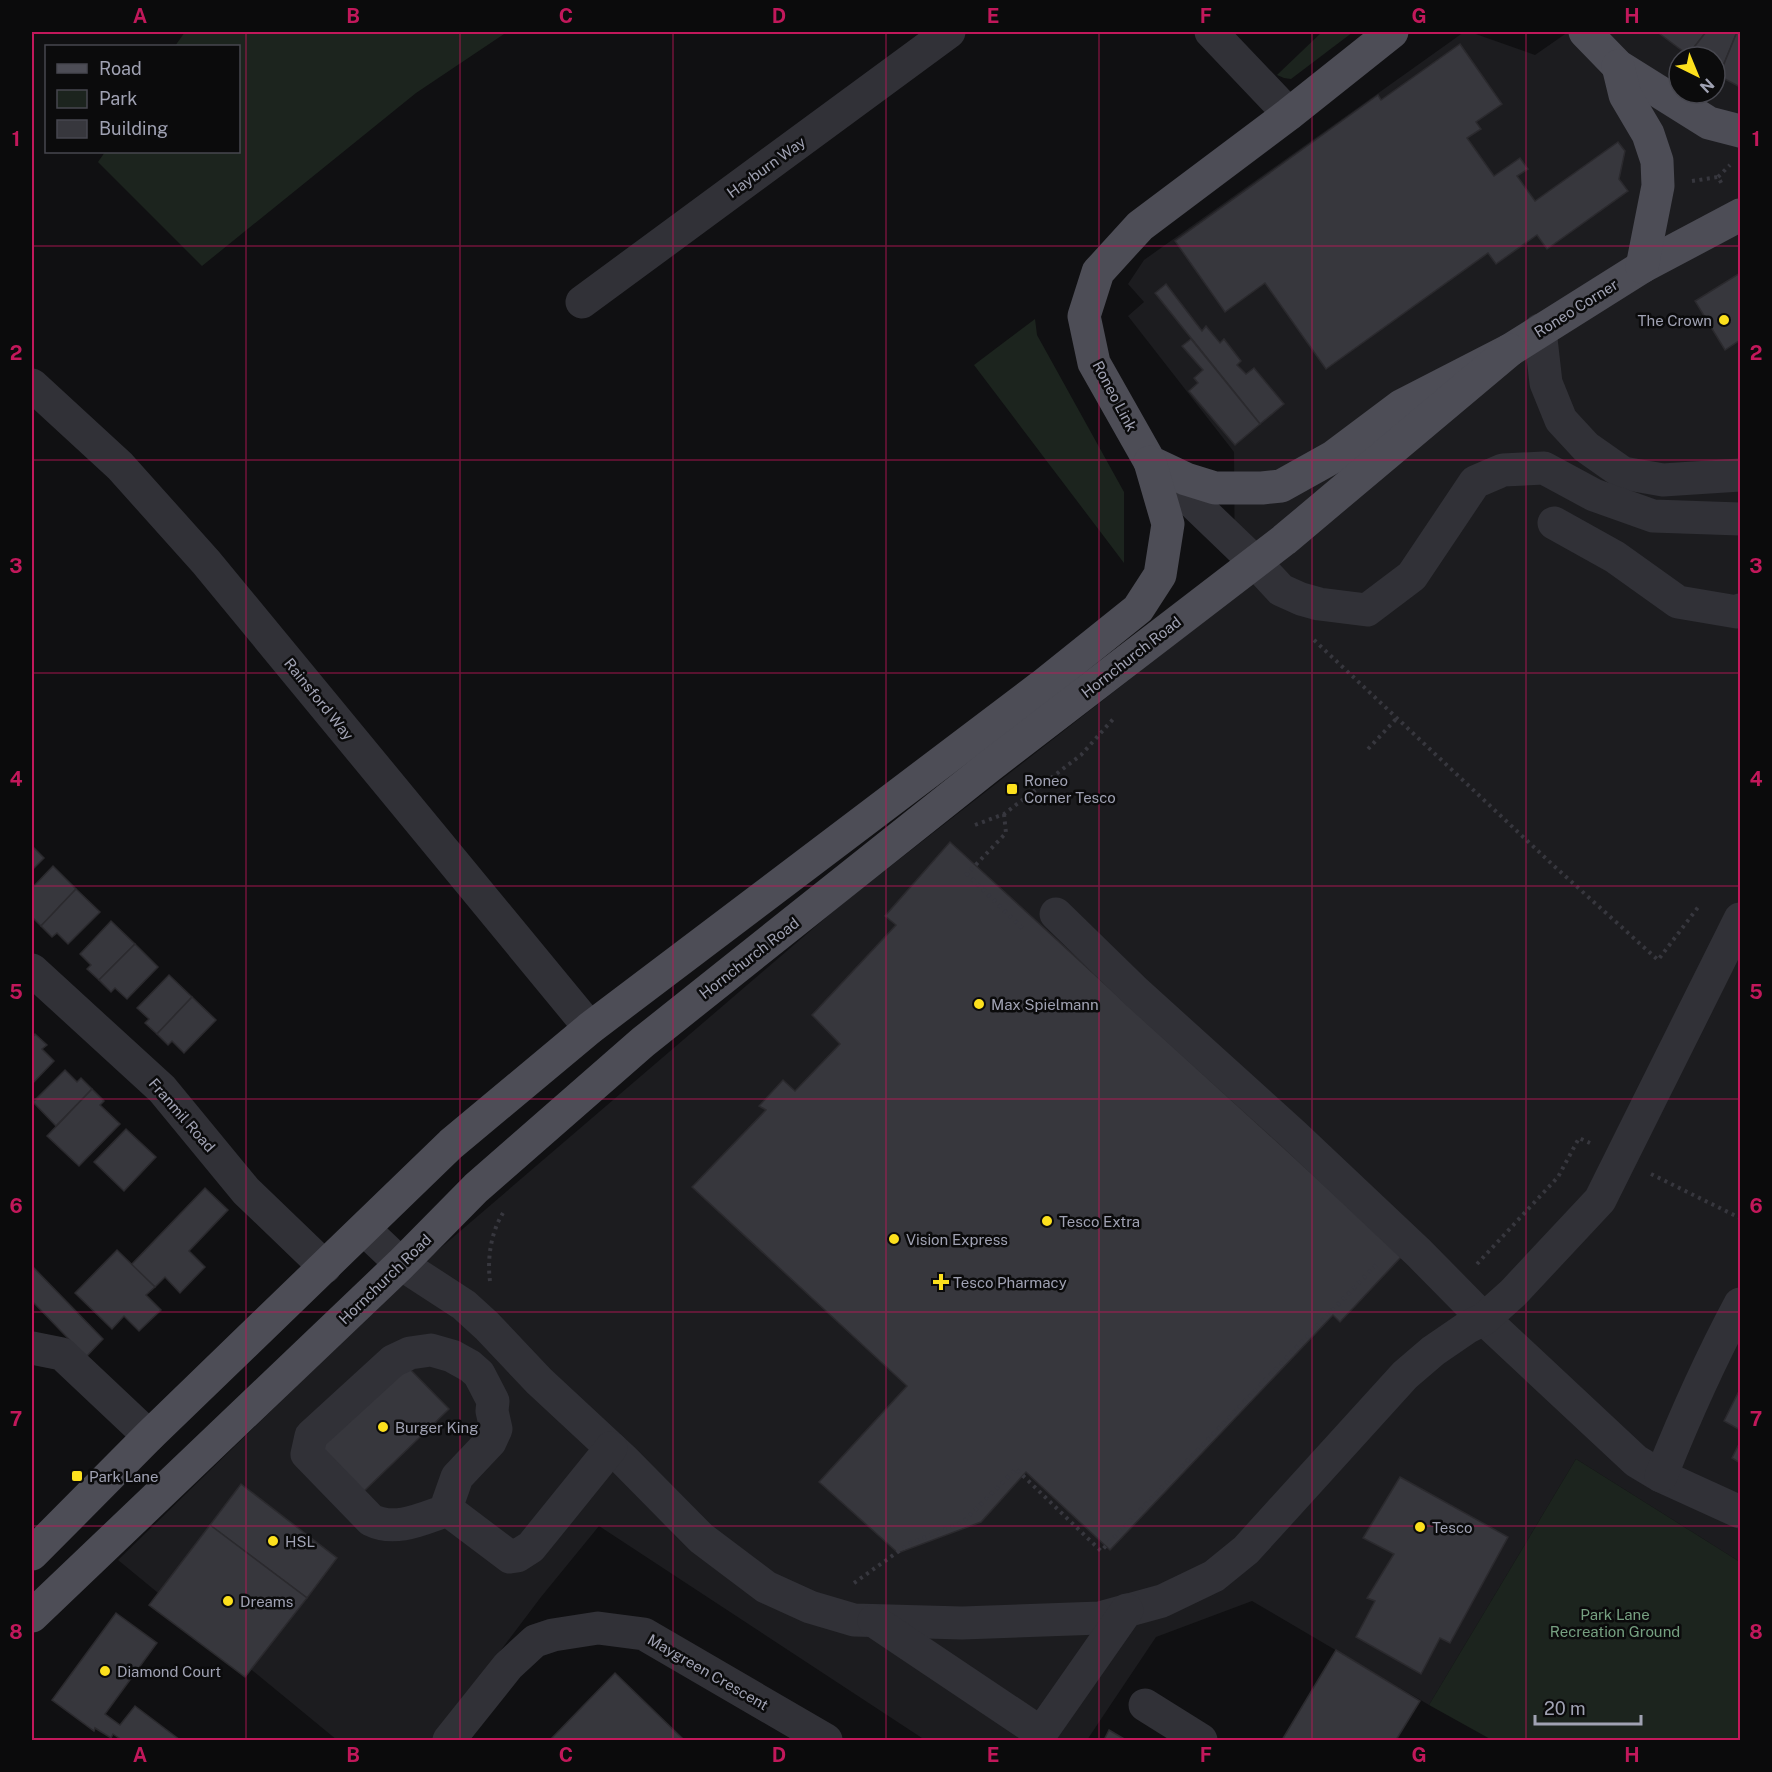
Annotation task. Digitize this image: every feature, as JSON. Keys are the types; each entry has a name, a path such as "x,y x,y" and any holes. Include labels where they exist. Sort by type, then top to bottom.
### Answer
{"main road":[{"name":"Roneo Link","path":"1150,462 1094,363 1084,316 1098,272 1140,226 1288,114 1391,32"},
{"path":"1585,32 1617,66 1709,123 1739,145"},
{"path":"1617,66 1625,95 1648,134 1657,161 1659,186 1642,267"},
{"name":"Roneo Corner","path":"1510,350 1642,267 1740,215"},
{"path":"1150,462 1186,479 1215,488 1281,486 1333,457 1401,406 1510,350"},
{"name":"Hornchurch Road","path":"32,1616 401,1264 476,1188 643,1042 987,768 1313,516 1510,350"},
{"path":"32,1554 149,1436 451,1144 590,1028 1042,686 1138,609 1160,575 1168,524 1150,462"}],"street":[{"name":"Hayburn Way","path":"582,302 949,32"},
{"path":"1211,32 1288,114"},
{"path":"1540,330 1546,383 1561,420 1586,447 1623,472 1663,480 1740,475"},
{"name":"Rainsford Way","path":"32,386 120,466 206,562 590,1028"},
{"path":"1150,462 1255,562 1281,590 1319,604 1367,609 1412,576 1475,482 1503,470 1544,468 1594,495 1653,516 1740,519"},
{"path":"1554,523 1615,557 1678,602 1737,612 1740,610"},
{"path":"1056,914 1136,992 1294,1135 1419,1253 1484,1319 1636,1461 1661,1476 1740,1512"},
{"path":"364,1229 401,1264 464,1305 487,1326 538,1382 611,1448 701,1538 765,1587 810,1608 854,1620 962,1623 1100,1618 1162,1601 1214,1576 1246,1550 1405,1375 1433,1351 1484,1319 1513,1293 1600,1200 1740,919"},
{"name":"Franmil Road","path":"32,970 162,1089 246,1191 325,1267"},
{"path":"1661,1476 1687,1410 1740,1304"},
{"path":"32,1348 62,1354 149,1436"},
{"path":"445,1511 457,1477 490,1442 496,1429 492,1411 493,1401 479,1374 453,1356 431,1350 410,1353 393,1361 311,1436 307,1454 371,1520 381,1525 407,1523 445,1511 453,1514 510,1557 517,1556 531,1547 611,1448"},
{"path":"874,1621 1041,1733 1127,1610"},
{"name":"Maygreen Crescent","path":"449,1740 508,1666 535,1641 553,1635 598,1628 644,1634 826,1740"},
{"path":"1145,1705 1200,1740"}],"path":[{"path":"1683,183 1718,177 1739,145"},
{"path":"1718,177 1723,187"},
{"path":"1306,632 1658,960 1699,906"},
{"path":"1368,749 1397,718"},
{"path":"967,874 1006,833 1004,814"},
{"path":"1475,1266 1558,1177 1579,1137 1600,1149"},
{"path":"1643,1169 1740,1218"},
{"path":"851,1585 909,1544 963,1522 1016,1469 1101,1551 1378,1262"},
{"path":"489,1280 497,1288"}],"shaded area":[{"path":"1464,32 1470,32 1535,55 1568,32 1740,32 1740,1562 1576,1459 1429,1705 1252,1601 1156,1637 1087,1740 925,1740 599,1526 541,1597 433,1740 337,1740 118,1560 423,1263 837,908 1235,597 1234,452 1128,316 1144,302 1128,284 1144,260"}],"green space":[{"path":"185,32 507,32 416,93 202,266 98,162 104,153 240,153 240,45 176,45"},
{"path":"1322,32 1353,32 1291,79 1277,75"},
{"path":"1035,319 1037,335 1124,492 1124,563 974,365"},
{"name":"Park Lane Recreation Ground","path":"1576,1459 1740,1562 1740,1740 1492,1740 1429,1705"}],"building":[{"path":"1662,32 1706,32 1696,45 1675,45 1660,34"},
{"path":"1706,32 1737,32 1727,56 1727,45 1696,45"},
{"path":"1737,32 1740,32 1740,87 1727,80 1727,56"},
{"path":"1460,44 1502,104 1476,122 1481,129 1467,138 1494,176 1520,158 1528,169 1517,176 1535,201 1618,142 1625,151 1619,179 1628,191 1547,249 1537,235 1496,264 1488,253 1326,369 1265,283 1225,312 1175,241 1378,95 1381,100"},
{"name":"The Crown","path":"1740,273 1740,340 1725,350 1695,301"},
{"path":"1166,284 1202,331 1206,326 1220,343 1224,339 1241,361 1237,365 1246,374 1254,368 1284,404 1260,424 1155,293"},
{"path":"1191,339 1260,424 1235,445 1189,391 1198,383 1194,378 1203,370 1182,346"},
{"name":"Tesco Extra","path":"950,842 1402,1256 1340,1322 1333,1315 1110,1550 1026,1472 981,1522 898,1553 819,1482 907,1386 692,1187 766,1110 759,1106 783,1080 795,1091 840,1044 812,1015 896,925 885,916"},
{"path":"32,846 44,858 32,870"},
{"path":"53,866 76,889 41,926 32,917 32,888"},
{"path":"76,889 100,912 68,944 57,933 52,937 41,926"},
{"path":"111,921 135,944 99,980 87,969 91,965 80,954"},
{"path":"135,944 158,967 127,999 115,988 111,992 99,980"},
{"path":"169,975 192,997 157,1034 145,1023 149,1019 137,1008"},
{"path":"192,997 216,1020 184,1053 172,1041 168,1045 157,1034"},
{"path":"35,1034 47,1045 42,1049 54,1061 32,1084 32,1038"},
{"path":"65,1070 77,1082 81,1078 92,1089 56,1126 33,1102"},
{"path":"92,1089 104,1101 100,1105 120,1124 79,1166 47,1136"},
{"path":"126,1129 156,1157 124,1191 94,1162"},
{"path":"205,1188 228,1210 189,1251 205,1267 180,1293 165,1277 155,1287 131,1265"},
{"path":"117,1250 155,1287 146,1295 161,1310 139,1331 124,1316 112,1329 75,1293"},
{"path":"32,1266 103,1339 86,1357 32,1301"},
{"name":"Burger King","path":"403,1362 449,1409 362,1493 316,1446"},
{"path":"1740,1389 1740,1430 1724,1421"},
{"path":"1740,1442 1740,1463 1732,1458"},
{"path":"1400,1477 1508,1537 1450,1643 1440,1638 1421,1674 1356,1637 1375,1601 1367,1598 1394,1554 1363,1538"},
{"name":"HSL","path":"241,1484 337,1558 307,1598 210,1525"},
{"name":"Dreams","path":"210,1525 307,1598 245,1677 149,1605"},
{"name":"Diamond Court","path":"116,1613 157,1643 105,1714 120,1725 135,1706 180,1740 122,1740 113,1734 111,1738 95,1728 94,1731 52,1700"},
{"path":"1336,1650 1420,1701 1396,1740 1282,1740"},
{"path":"615,1673 684,1740 550,1740"},
{"path":"1109,1730 1126,1740 1104,1740"}],"place":[{"name":"The Crown","path":"1724,320"},
{"name":"Roneo Corner Tesco","path":"1012,789"},
{"name":"Max Spielmann","path":"979,1004"},
{"name":"Tesco Extra","path":"1047,1221"},
{"name":"Vision Express","path":"894,1239"},
{"name":"Tesco Pharmacy","path":"941,1282"},
{"name":"Burger King","path":"383,1427"},
{"name":"Park Lane","path":"77,1476"},
{"name":"Tesco","path":"1420,1527"},
{"name":"HSL","path":"273,1541"},
{"name":"Dreams","path":"228,1601"},
{"name":"Diamond Court","path":"105,1671"}]}
